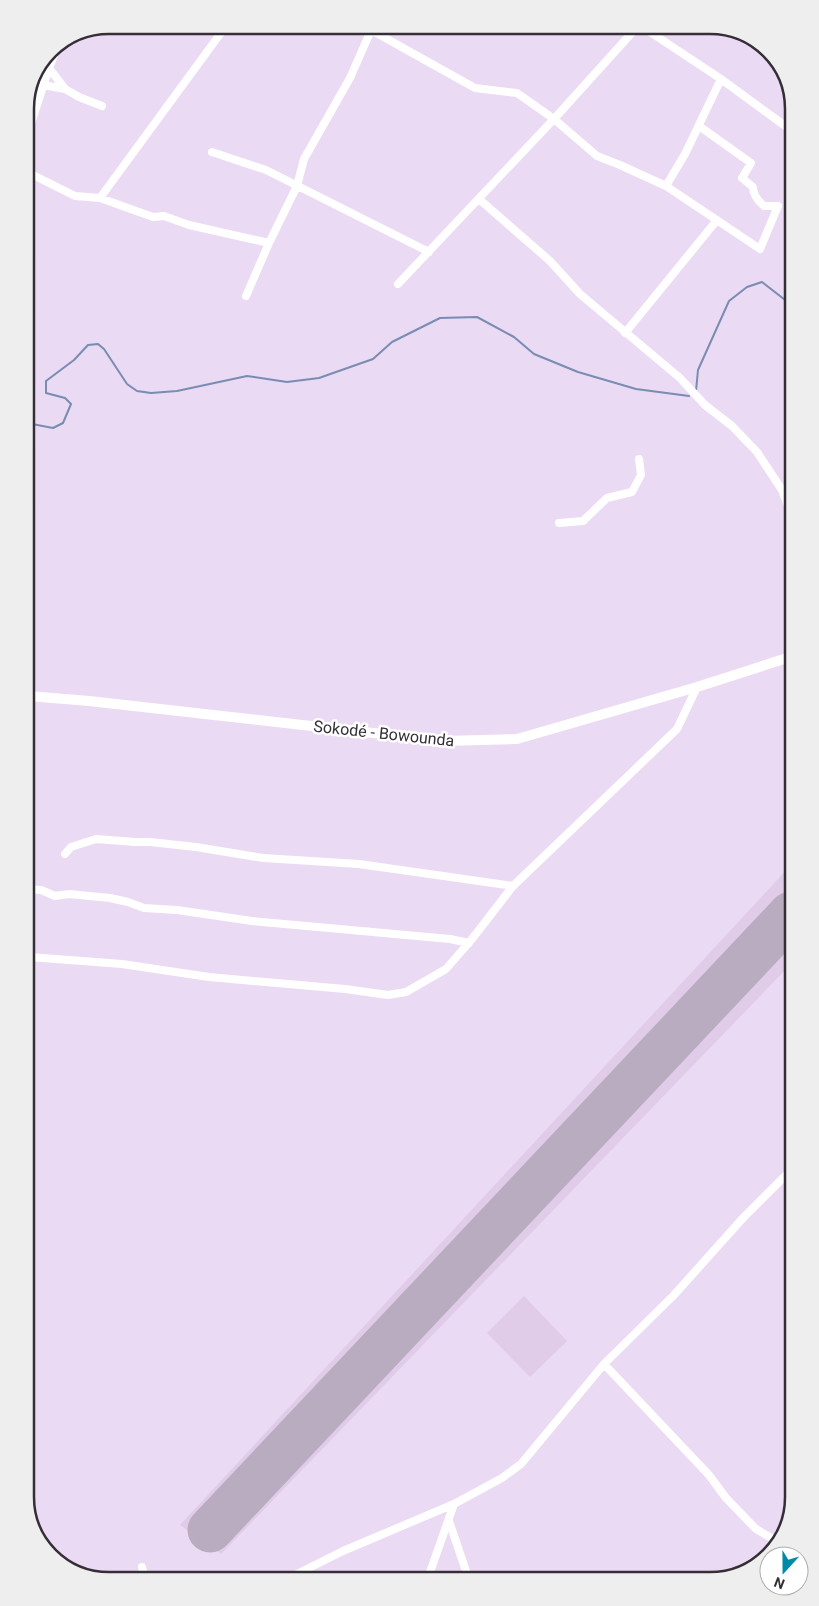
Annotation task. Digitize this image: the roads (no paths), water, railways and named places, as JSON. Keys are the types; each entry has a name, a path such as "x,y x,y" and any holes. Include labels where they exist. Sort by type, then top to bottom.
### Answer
{"main road":[{"name":"Sokodé - Bowounda","path":"34,697 444,741 517,740 697,687 785,659"}],"street":[{"path":"100,198 220,34"},
{"path":"246,296 297,186 304,159 350,78 370,34"},
{"path":"381,34 474,88 517,93 554,120 596,156 666,186 760,249 778,206 764,206 753,192 753,187 742,178 751,163 699,126"},
{"path":"398,284 479,200 633,34"},
{"path":"652,34 721,79 785,126"},
{"path":"34,114 52,60"},
{"path":"43,72 49,68"},
{"path":"49,68 65,89"},
{"path":"666,186 685,154 721,79"},
{"path":"39,80 43,85 65,89 102,106"},
{"path":"212,152 266,170 429,252"},
{"path":"34,175 75,196 100,198 153,216 164,216 189,225 269,243"},
{"path":"479,200 550,261 580,294 680,378 705,405 732,426 757,452 782,490 785,498"},
{"path":"625,332 717,220"},
{"path":"559,523 583,521 607,498 632,492 641,475 639,459"},
{"path":"34,957 122,964 209,977 345,989 388,995 406,992 446,969 469,943 513,886 677,729 697,687"},
{"path":"65,854 70,847 96,839 150,842 263,858 359,864 513,886"},
{"path":"34,889 41,890 55,896 69,894 110,898 144,908 177,910 252,921 450,939 469,943"},
{"path":"301,1572 343,1551 454,1504 502,1478 521,1464 604,1364 674,1295 743,1218 785,1175"},
{"path":"604,1364 709,1475 726,1498 756,1529 773,1539"},
{"path":"430,1572 454,1504"},
{"path":"449,1521 466,1572"},
{"path":"142,1567 143,1572"}],"waterway":[{"path":"696,391 698,370 729,301 747,287 762,282 785,300"},
{"path":"34,424 53,428 63,423 71,404 65,398 46,393 46,381 74,360 88,345 98,344 104,349 127,384 137,391 151,393 177,391 247,376 287,382 319,378 373,359 392,342 440,318 477,317 514,337 534,354 578,372 636,389 689,396"}]}
